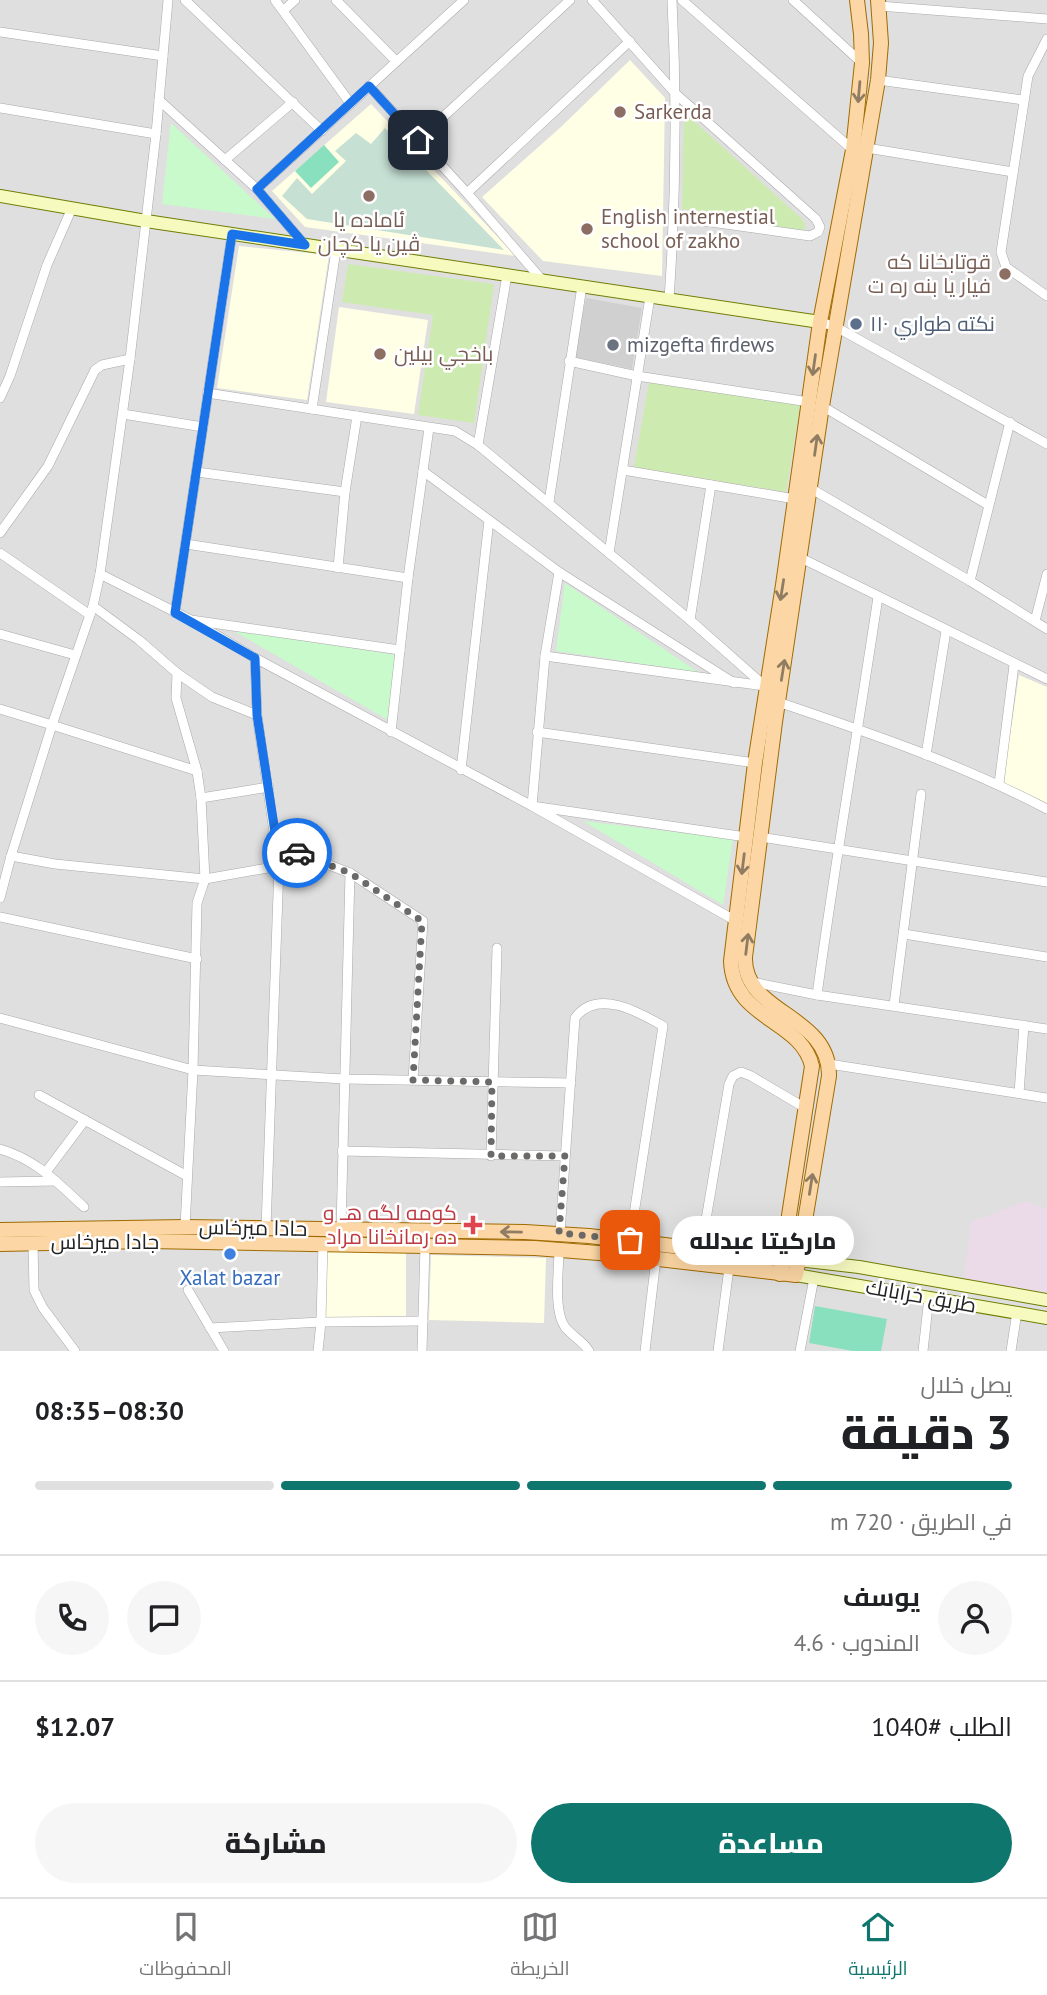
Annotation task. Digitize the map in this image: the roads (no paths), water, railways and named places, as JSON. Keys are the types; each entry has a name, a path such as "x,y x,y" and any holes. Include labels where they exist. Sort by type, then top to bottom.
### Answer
{"main road":[{"path":"766,739 766,687 795,499 815,404 836,327 860,149 862,63 857,0"},
{"path":"796,1275 829,1076 828,1064 823,1047 814,1035 763,997 750,982 745,957 760,760 778,702 810,488 820,322 878,80 881,43 878,3"},
{"path":"0,197 820,322"},
{"path":"753,837 731,961 735,986 750,1006 800,1043 808,1054 813,1073 781,1266"},
{"name":"حادا ميرخاس","path":"0,1230 185,1227 559,1233 701,1249 781,1266 798,1260"},
{"name":"جادا ميرخاس","path":"0,1244 149,1241 559,1250 729,1268 781,1266 796,1275"},
{"path":"798,1260 859,1267 1047,1300"},
{"name":"طريق خرابابك","path":"796,1275 1047,1318"}],"street":[{"path":"0,898 52,725 92,611 100,574 130,359 156,134 168,0"},
{"path":"185,0 321,131"},
{"path":"275,0 351,103"},
{"path":"284,10 295,0"},
{"path":"336,0 396,61"},
{"path":"418,140 570,0"},
{"path":"592,0 676,94 816,219 820,227 818,232 810,236 675,217"},
{"path":"669,299 675,217 676,94 672,0"},
{"path":"682,0 860,149 1013,172"},
{"path":"793,0 862,63"},
{"path":"257,189 461,1"},
{"path":"878,3 1047,19"},
{"path":"0,32 163,56"},
{"path":"1047,39 1043,57 1028,76 1001,252 1002,260 1010,270 1047,296"},
{"path":"467,193 630,41"},
{"path":"878,80 1023,100"},
{"path":"369,86 542,280"},
{"path":"159,100 257,189 305,245"},
{"path":"225,160 293,102"},
{"path":"0,108 156,134"},
{"path":"0,398 47,265 72,208"},
{"path":"175,613 232,234"},
{"path":"312,409 336,250"},
{"path":"478,445 506,275"},
{"path":"549,502 582,286"},
{"path":"609,553 650,296"},
{"path":"820,322 836,327 1047,444"},
{"path":"0,533 48,466 94,370 102,365 130,359"},
{"path":"569,361 637,376 815,404 988,505"},
{"path":"208,393 455,431 478,445 549,502 766,687"},
{"path":"122,414 202,426"},
{"path":"338,568 345,492 357,416"},
{"path":"970,581 1010,422"},
{"path":"391,732 408,578 429,428"},
{"path":"623,470 795,499"},
{"path":"423,471 559,572 734,683"},
{"path":"197,472 345,492"},
{"path":"690,620 711,485"},
{"path":"810,488 1047,629"},
{"path":"461,770 489,520"},
{"path":"186,544 408,578"},
{"path":"0,553 139,640 177,673 212,697 257,715"},
{"path":"801,558 1047,679"},
{"path":"532,806 545,656 559,572"},
{"path":"100,574 191,620 255,658 532,806 736,921"},
{"path":"1035,621 1047,574"},
{"path":"817,995 837,849 878,597"},
{"path":"191,620 400,650"},
{"path":"926,755 946,631"},
{"path":"0,634 75,655"},
{"path":"545,656 766,687"},
{"path":"255,658 257,715 279,866 266,1228"},
{"path":"999,784 1014,665"},
{"path":"177,673 176,698 197,771 201,798 205,879 197,903 193,1070 185,1227"},
{"path":"778,702 999,784 1047,809"},
{"path":"0,709 197,771"},
{"path":"537,732 760,760"},
{"path":"201,798 269,787"},
{"path":"894,1005 921,794"},
{"path":"532,806 1047,882"},
{"path":"277,845 350,873 422,921 413,1080"},
{"path":"11,856 55,864 205,879 279,866"},
{"path":"341,1229 350,873"},
{"path":"0,917 197,959"},
{"path":"904,934 1047,957"},
{"path":"491,1156 497,948"},
{"path":"750,982 817,995 1047,1029"},
{"path":"559,1233 575,1018 580,1012 596,1005 617,1004 633,1008 663,1026 630,1240"},
{"path":"0,1018 193,1070 344,1079 571,1083"},
{"path":"1019,1093 1024,1025"},
{"path":"828,1064 1047,1098"},
{"path":"701,1249 729,1084 733,1076 741,1072 751,1076 807,1109"},
{"path":"39,1095 187,1176"},
{"path":"46,1171 85,1120"},
{"path":"0,1149 32,1161 83,1207"},
{"path":"342,1151 565,1156"},
{"path":"0,1182 56,1181"},
{"path":"33,1243 34,1290 43,1308 75,1351"},
{"path":"318,1351 323,1244"},
{"path":"422,1351 425,1246"},
{"path":"559,1250 559,1312 565,1327 589,1351"},
{"path":"645,1351 656,1259"},
{"path":"718,1351 729,1268"},
{"path":"800,1351 814,1278"},
{"path":"188,1290 224,1351"},
{"path":"923,1351 929,1297"},
{"path":"1012,1351 1017,1312"},
{"path":"210,1328 321,1322 423,1321"}],"place":[{"name":"Sarkerda","path":"620,112"},
{"name":"ئاماده یا ڤین یا کچان","path":"369,196"},
{"name":"English internestial school of zakho","path":"587,229"},
{"name":"قوتابخانا كه فيار يا بنه ره ت","path":"1005,274"},
{"name":"نكته طواري ١١٠","path":"856,324"},
{"name":"mizgefta firdews","path":"613,345"},
{"name":"باخجي بيلين","path":"380,354"},
{"name":"كومه لگه هـ و ده رمانخانا مراد","path":"473,1225"},
{"name":"ماركيتا عبدلله","path":"630,1240"},
{"name":"Xalat bazar","path":"230,1254"}]}
